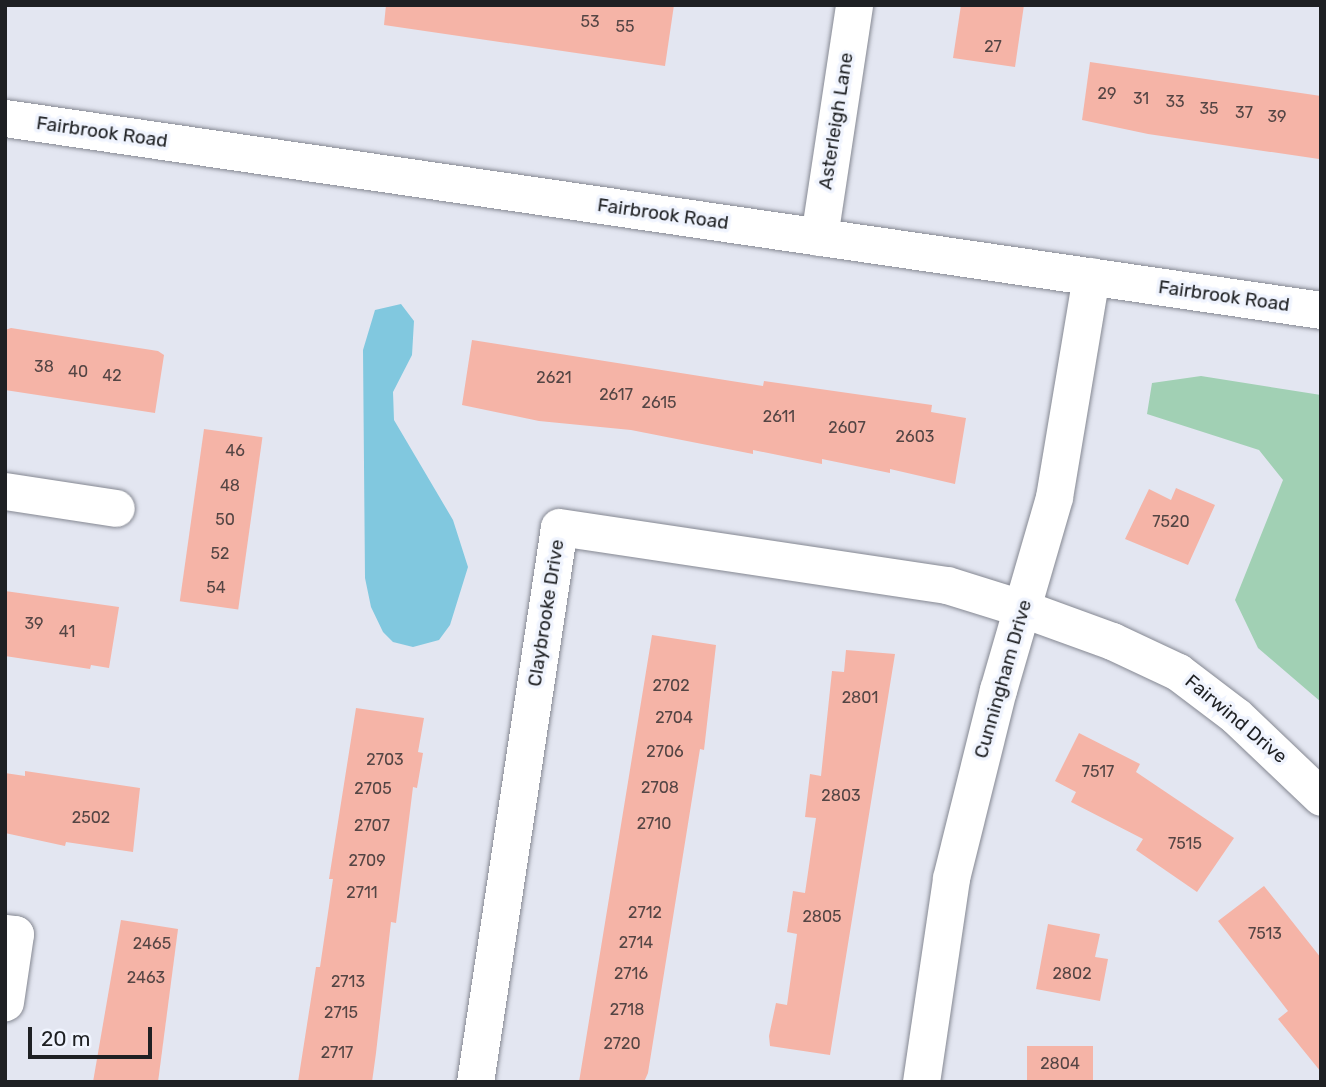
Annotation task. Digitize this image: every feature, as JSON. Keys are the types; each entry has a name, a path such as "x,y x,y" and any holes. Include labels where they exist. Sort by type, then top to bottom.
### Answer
{"street":[{"name":"Asterleigh Lane","path":"819,237 854,5"},
{"name":"Fairbrook Road","path":"5,118 1321,310"},
{"name":"Cunningham Drive","path":"921,1082 951,878 992,714 1054,497 1091,276"},
{"path":"5,491 116,508"},
{"name":"Claybrooke Drive","path":"475,1082 559,527 947,585 1024,609"},
{"name":"Fairwind Drive","path":"1024,609 1112,641 1178,672 1236,716 1321,797"},
{"path":"5,933 15,934 5,1002"}],"green space":[{"path":"1201,376 1321,395 1321,702 1258,648 1235,600 1283,480 1259,450 1147,414 1152,383"}],"water":[{"path":"401,304 414,321 412,355 393,392 394,420 453,520 468,567 450,625 439,640 413,647 393,642 383,632 371,607 365,578 363,350 375,310"}],"building":[{"path":"386,5 674,5 665,66 384,25"},
{"path":"961,5 1024,5 1015,67 953,58"},
{"path":"1090,62 1321,96 1321,155 1319,159 1148,134 1082,120"},
{"path":"11,328 158,351 164,355 155,413 5,390 5,330"},
{"path":"472,340 763,386 764,381 932,405 931,412 966,418 955,484 890,469 890,473 822,459 822,464 753,450 753,454 631,430 539,421 462,405"},
{"path":"204,429 262,437 238,610 180,601"},
{"path":"1176,488 1215,505 1188,565 1125,539 1149,489 1171,500"},
{"path":"5,591 119,607 109,668 91,665 90,669 5,656"},
{"path":"652,635 716,645 704,750 700,749 648,1073 644,1082 579,1082"},
{"path":"846,650 895,654 830,1055 770,1046 769,1036 776,1003 787,1005 797,934 787,932 793,891 805,893 816,818 805,817 810,774 821,776 832,671 844,672"},
{"path":"356,708 424,718 418,752 423,753 417,788 413,787 396,923 391,922 372,1082 298,1082 316,967 320,967 333,879 329,879"},
{"path":"1079,733 1140,764 1136,772 1234,838 1197,892 1136,850 1143,839 1071,802 1076,792 1055,781"},
{"path":"25,771 140,788 133,852 66,842 65,846 5,833 5,773 25,776"},
{"path":"1264,886 1321,958 1321,1072 1278,1019 1288,1011 1218,921"},
{"path":"121,920 178,929 158,1082 93,1082"},
{"path":"1048,924 1100,934 1095,957 1108,959 1100,1001 1036,989"},
{"path":"1027,1046 1093,1046 1093,1082 1027,1082"}]}
